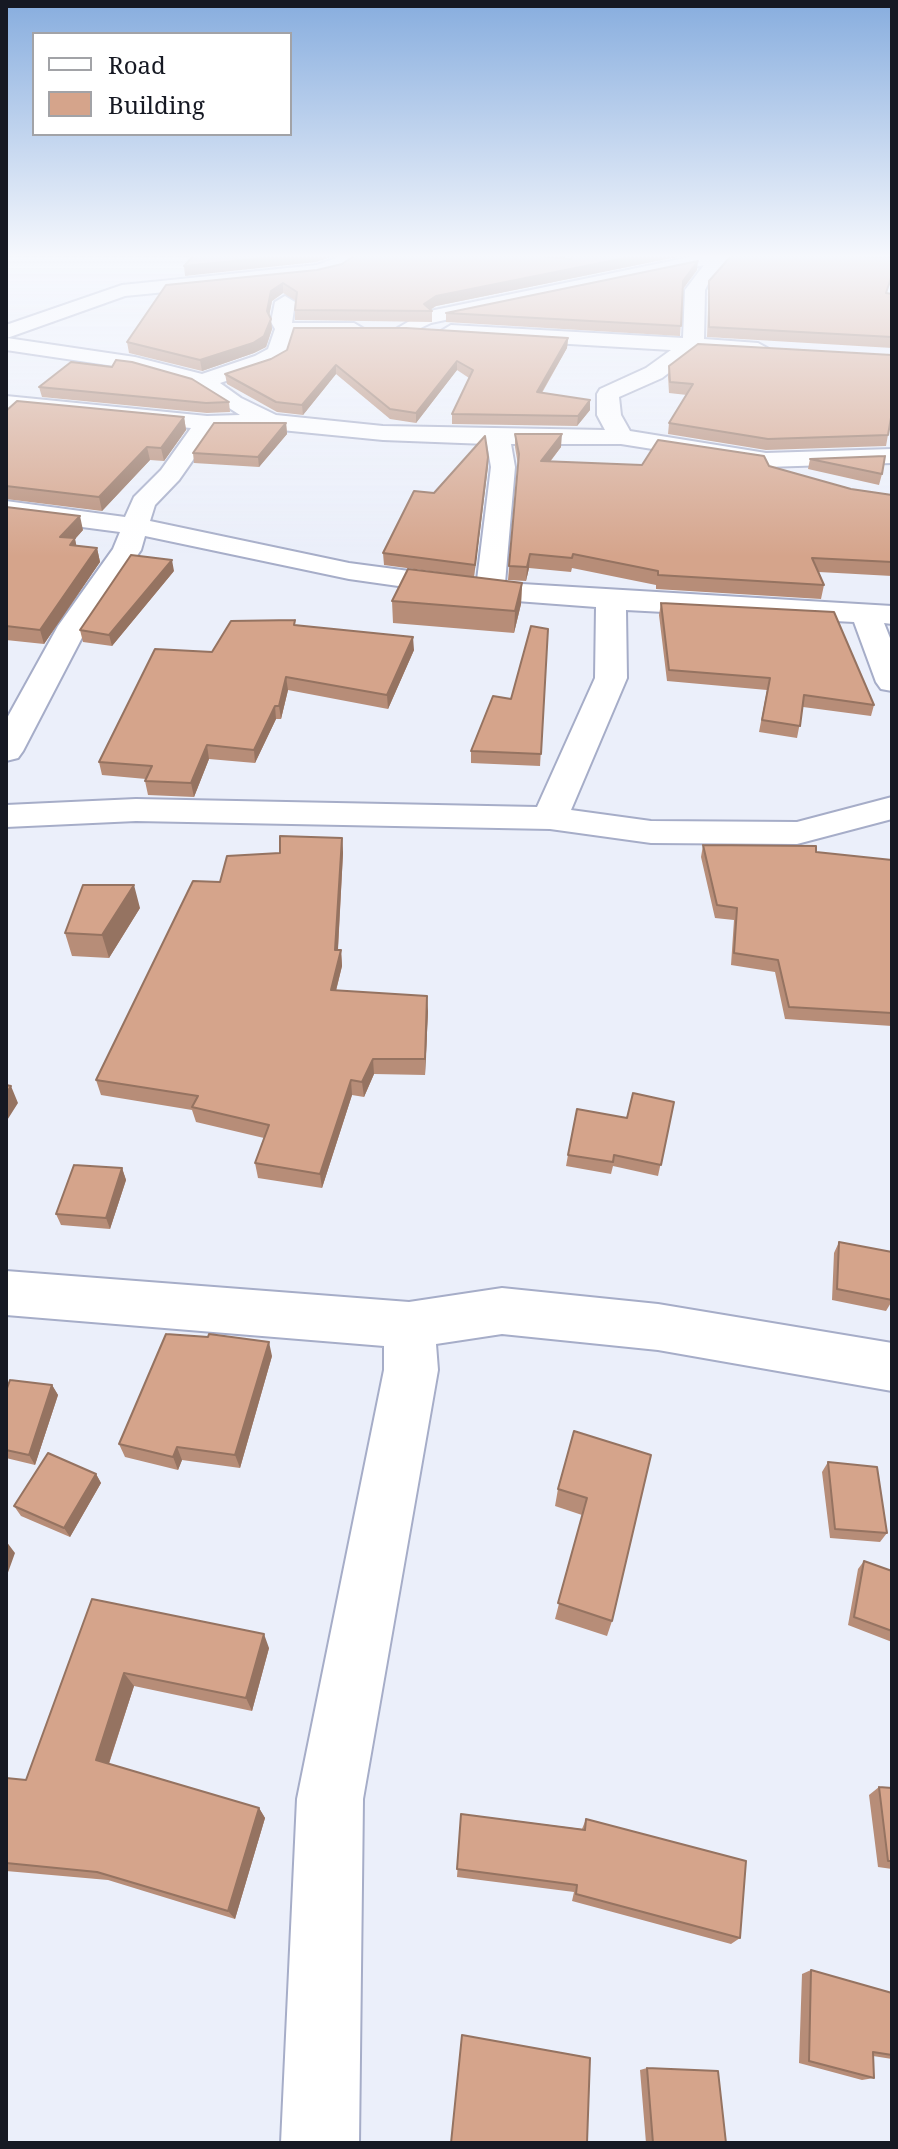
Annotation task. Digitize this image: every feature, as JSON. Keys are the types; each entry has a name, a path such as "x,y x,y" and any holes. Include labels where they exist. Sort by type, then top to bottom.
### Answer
{"street":[{"path":"89,356 135,363 203,381 233,403 271,422"},
{"path":"203,381 272,356"},
{"path":"621,437 609,415 608,394 654,373 677,356"},
{"path":"6,403 207,423 271,422 383,433 621,437 766,460 892,456"},
{"path":"6,751 73,626 127,550 143,503 170,475 207,423"},
{"path":"490,590 503,467 498,437"},
{"path":"766,460 778,473 813,482"},
{"path":"6,509 136,526 349,571 490,590 879,615 892,682"},
{"path":"550,818 611,678 611,600"},
{"path":"6,816 136,810 550,818 651,832 797,833 892,808"},
{"path":"6,1293 409,1325 502,1311 658,1327 892,1367"},
{"path":"320,2143 330,1799 411,1370 409,1325"}],"building":[{"path":"185,356 212,356 200,360"},
{"path":"276,356 558,356 537,392 590,400 578,416 452,414 473,370 457,361 416,413 390,409 336,365 302,405 276,402 225,374"},
{"path":"682,356 892,356 892,412 888,435 768,439 669,423 693,384 670,382 669,366"},
{"path":"116,360 192,379 229,402 206,403 39,387 71,362 112,367"},
{"path":"17,401 184,417 161,448 147,447 99,497 6,486 6,411"},
{"path":"214,423 286,423 258,457 193,453"},
{"path":"515,434 562,434 541,461 642,465 658,440 764,456 769,466 851,489 892,495 892,562 812,558 824,585 658,575 658,571 573,554 572,558 530,554 527,567 509,566 519,454"},
{"path":"485,436 488,457 475,565 383,553 414,491 434,493"},
{"path":"885,456 882,474 810,459"},
{"path":"6,507 80,516 60,537 75,538 70,545 97,548 40,630 6,626"},
{"path":"131,555 172,560 109,635 80,630"},
{"path":"408,569 522,583 515,611 392,601"},
{"path":"661,603 834,612 874,705 804,695 800,726 762,720 770,678 669,670"},
{"path":"295,620 294,625 413,637 387,695 286,677 279,706 275,706 254,750 207,745 191,783 145,781 152,766 99,762 155,649 212,652 231,621"},
{"path":"531,626 548,629 541,754 471,751 493,696 511,699"},
{"path":"280,836 342,838 335,950 341,950 331,990 427,996 425,1059 373,1059 362,1082 351,1080 320,1174 255,1163 269,1125 192,1107 198,1096 96,1080 193,881 220,882 227,856 280,853"},
{"path":"703,845 816,846 816,852 892,860 892,1013 789,1007 778,960 734,953 737,908 717,905"},
{"path":"83,885 134,885 102,935 65,933"},
{"path":"633,1093 674,1102 661,1165 614,1155 613,1162 568,1155 577,1109 627,1118"},
{"path":"74,1165 122,1168 106,1218 56,1214"},
{"path":"839,1242 892,1252 892,1300 837,1289"},
{"path":"166,1334 208,1337 209,1334 269,1342 235,1455 177,1447 173,1457 119,1444"},
{"path":"10,1380 52,1385 29,1455 6,1450 6,1391"},
{"path":"574,1431 651,1455 612,1621 558,1603 587,1498 558,1489"},
{"path":"48,1453 96,1474 64,1528 14,1506"},
{"path":"828,1462 877,1467 887,1533 835,1529"},
{"path":"864,1561 892,1571 892,1631 854,1617"},
{"path":"92,1599 264,1634 246,1698 124,1673 96,1760 259,1808 228,1911 97,1872 6,1863 6,1778 26,1780"},
{"path":"879,1787 892,1788 892,1861 888,1861"},
{"path":"461,1814 585,1830 586,1819 746,1861 740,1938 576,1894 577,1885 457,1869"},
{"path":"811,1970 892,1993 892,2055 873,2052 874,2078 809,2061"},
{"path":"462,2035 590,2058 587,2143 451,2143"},
{"path":"647,2068 718,2071 726,2143 653,2143"}]}
